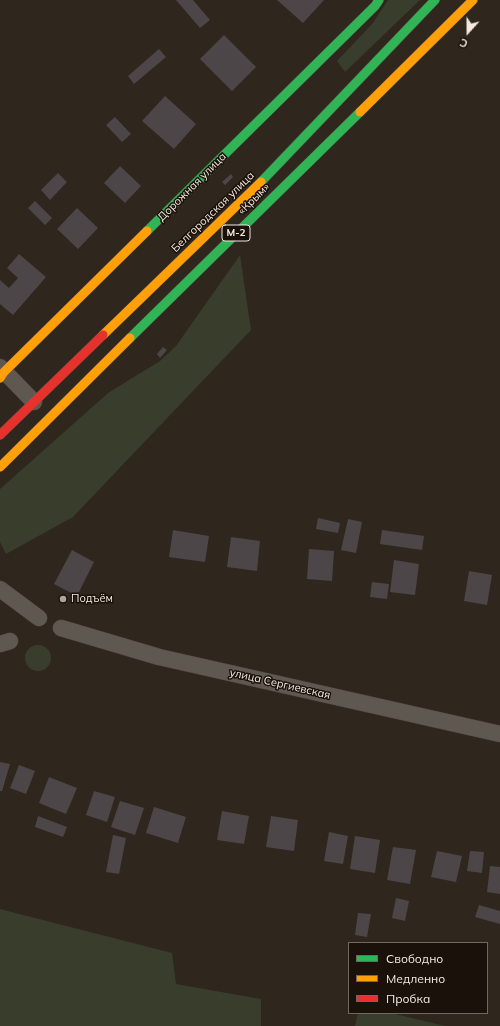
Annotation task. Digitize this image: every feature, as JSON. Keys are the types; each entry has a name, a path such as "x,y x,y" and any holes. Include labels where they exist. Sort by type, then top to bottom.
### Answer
{"main road":[{"name":"Дорожная улица","path":"1,372 369,12 379,0"},
{"name":"Белгородская улица","path":"0,434 237,206 292,151 435,0"},
{"name":"«Крым»","path":"0,467 473,0"}],"street":[{"name":"Дорожная улица","path":"1,372 34,402"},
{"path":"0,589 39,618"},
{"name":"улица Сергиевская","path":"61,628 159,657 500,734"}],"green space":[{"path":"388,0 420,0 345,72 337,61 372,24"},
{"path":"240,255 251,330 73,517 6,554 0,542 0,489 108,393 160,361 176,346"},
{"path":"38,645 47,649 51,658 47,667 38,671 29,667 25,658 29,649"},
{"path":"0,909 172,953 176,984 261,999 261,1026 0,1026"},
{"path":"358,1014 395,1014 445,1026 355,1026"}],"building":[{"path":"176,0 193,0 210,20 200,28"},
{"path":"277,0 324,0 303,23"},
{"path":"224,35 256,67 232,91 200,59"},
{"path":"159,49 166,57 134,84 128,76"},
{"path":"165,96 196,124 174,149 142,121"},
{"path":"115,117 131,134 122,142 106,125"},
{"path":"120,166 141,186 125,203 104,183"},
{"path":"58,173 67,182 50,200 41,190"},
{"path":"231,174 233,177 225,185 222,182"},
{"path":"35,201 52,218 45,225 28,208"},
{"path":"77,208 98,228 78,249 57,229"},
{"path":"19,254 46,277 13,315 0,304 0,280 9,288 18,278 7,268"},
{"path":"163,347 167,350 160,358 157,354"},
{"path":"318,518 340,523 338,533 316,529"},
{"path":"348,519 362,522 356,553 341,550"},
{"path":"173,530 209,536 205,562 169,557"},
{"path":"382,530 424,536 422,550 380,544"},
{"path":"231,537 260,541 257,571 227,567"},
{"path":"309,549 334,551 332,581 307,579"},
{"path":"72,550 94,562 77,596 54,584"},
{"path":"394,560 419,564 415,595 390,592"},
{"path":"469,571 492,575 487,605 464,601"},
{"path":"372,582 389,584 387,599 370,597"},
{"path":"0,762 10,764 2,791 0,791"},
{"path":"19,765 35,771 26,794 10,788"},
{"path":"49,777 77,788 66,814 39,803"},
{"path":"94,791 115,797 107,822 86,815"},
{"path":"120,801 144,808 135,835 111,827"},
{"path":"154,807 186,817 178,843 146,833"},
{"path":"222,811 249,816 244,844 217,840"},
{"path":"38,816 67,827 63,837 35,827"},
{"path":"271,816 298,820 294,851 266,847"},
{"path":"329,832 348,836 343,864 324,861"},
{"path":"113,835 126,838 119,874 106,872"},
{"path":"355,836 380,840 375,873 350,869"},
{"path":"393,847 416,850 410,884 387,880"},
{"path":"437,851 462,856 456,882 431,877"},
{"path":"470,851 484,852 482,873 467,871"},
{"path":"490,866 500,867 500,894 487,892"},
{"path":"396,898 409,901 405,921 392,918"},
{"path":"479,905 500,911 500,924 475,917"},
{"path":"358,913 371,914 367,937 355,935"}],"traffic: fast":[{"path":"147,231 375,6 379,0"},
{"path":"261,182 435,0"},
{"path":"130,338 360,112"}],"traffic: slow":[{"path":"360,112 473,0"},
{"path":"103,335 261,182"},
{"path":"0,378 4,372 147,231"},
{"path":"0,467 130,338"}],"traffic: jam":[{"path":"0,435 103,335"}],"place":[{"name":"Подъём","path":"63,599"}]}
